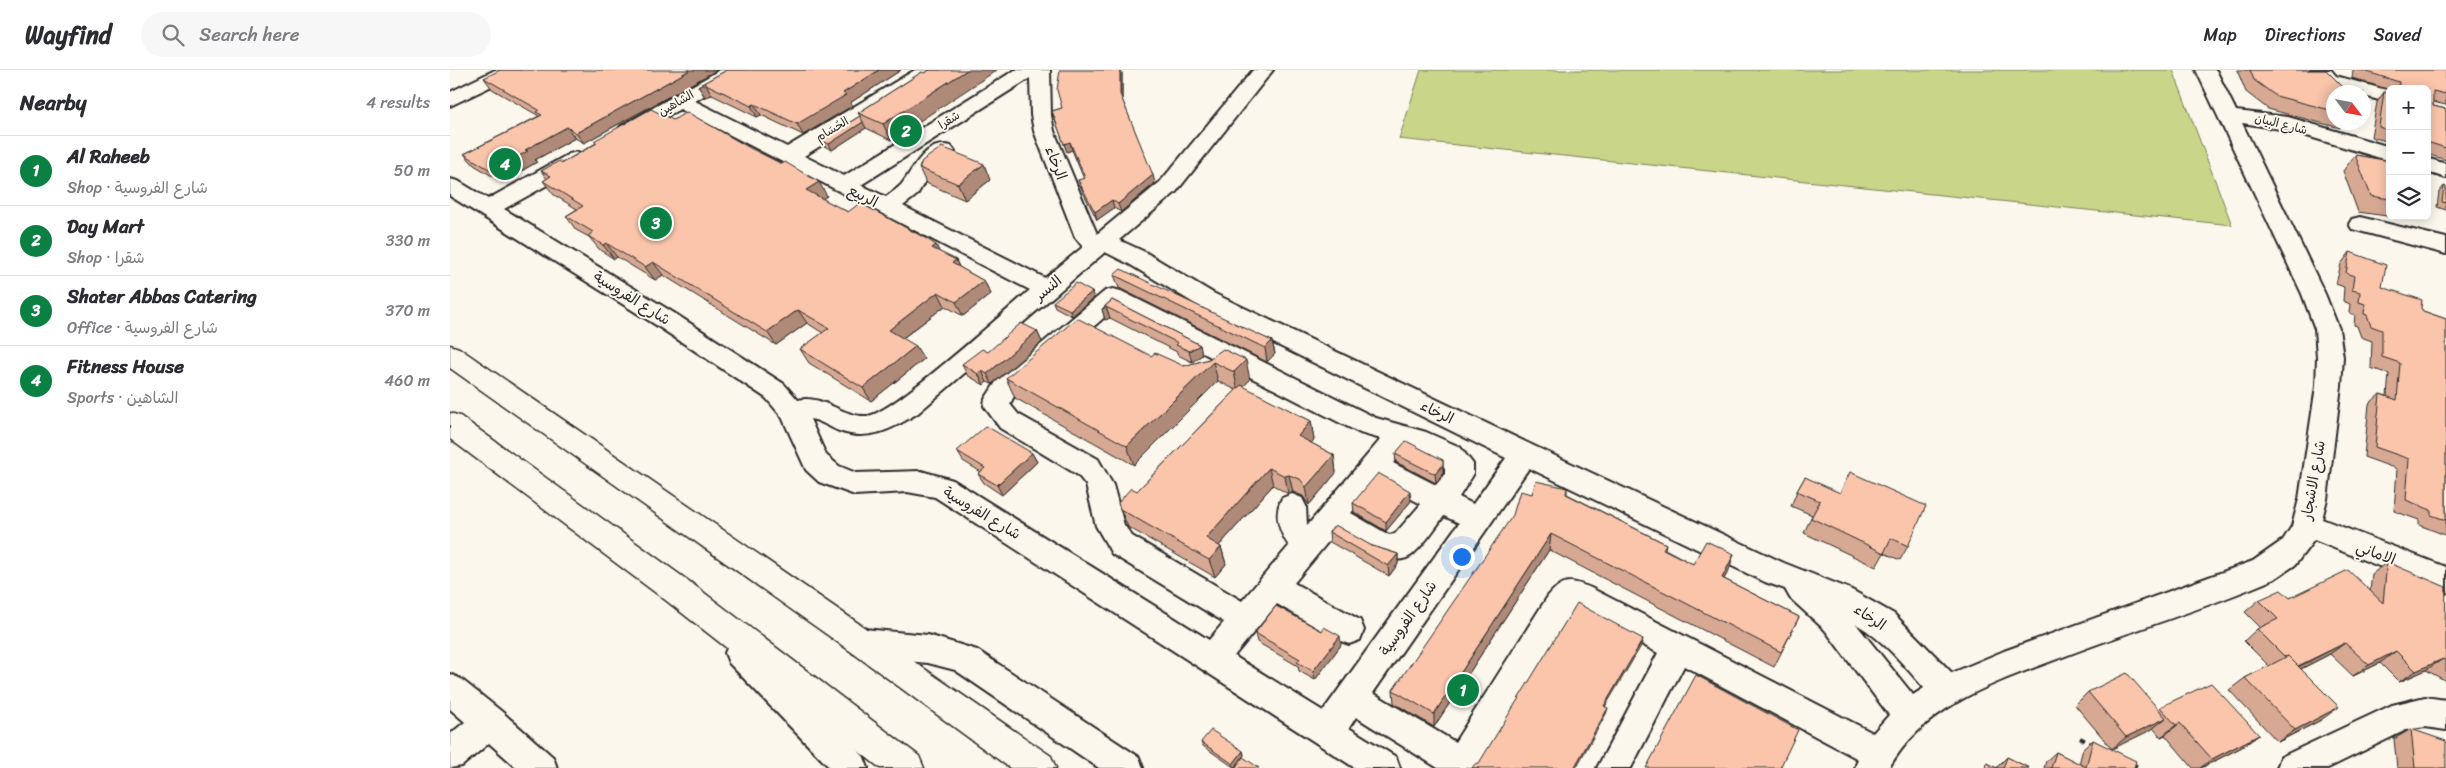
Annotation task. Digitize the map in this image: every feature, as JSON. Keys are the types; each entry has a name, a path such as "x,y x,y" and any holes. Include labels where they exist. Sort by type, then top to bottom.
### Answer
{"highway":[{"path":"450,355 864,643 1039,768"},
{"path":"450,424 679,592 907,768"}],"street":[{"path":"450,90 490,70"},
{"path":"450,100 510,70"},
{"name":"الشاهين","path":"488,209 734,70"},
{"name":"الحُسَام","path":"787,156 929,70"},
{"name":"شقرا","path":"844,186 1029,70"},
{"name":"الرخاء","path":"1040,70 1041,115 1044,131 1086,237 1137,258 1205,299 1524,454 1774,573 1819,588 1883,624 1902,641 1947,690"},
{"name":"النسر","path":"793,411 814,408 843,422 859,426 874,424 887,419 909,406 1168,187 1264,70"},
{"name":"شارع الاشجار","path":"1874,760 1910,716 1947,690 1973,677 2101,628 2251,575 2276,562 2291,551 2301,538 2306,525 2327,392 2330,361 2326,326 2262,181 2206,70"},
{"path":"2320,70 2329,80 2386,97"},
{"name":"الربيع","path":"680,101 1047,289"},
{"name":"شارع البيان","path":"2229,116 2246,115 2275,121 2386,153"},
{"path":"887,208 909,190 924,165 944,151"},
{"path":"2431,166 2446,171"},
{"name":"شارع الفروسية","path":"450,186 665,319 783,397 793,411 812,456 829,474 855,484 906,481 921,482 943,488 1384,768"},
{"path":"2360,224 2446,246"},
{"path":"1245,619 1122,545 1108,526 1101,485 1096,475 1088,467 1009,421 999,411 998,400 1005,388 1113,297 1174,328 1216,361 1369,426 1425,442 1450,455 1459,464 1460,475 1457,480 1412,538 1403,546 1397,548 1386,547 1332,516"},
{"path":"1174,328 1205,299"},
{"path":"1084,322 1107,334"},
{"path":"1213,658 1401,434"},
{"name":"شارع الفروسية","path":"1327,732 1524,454"},
{"path":"1374,466 1478,520"},
{"path":"1292,506 1290,514 1293,529 1307,546"},
{"name":"الاماني","path":"2306,525 2446,580"},
{"name":"الرخاء","path":"1774,573 1811,597 1836,621 1910,716"},
{"path":"1273,586 1348,630"},
{"path":"679,592 852,768"},
{"path":"1352,697 1460,766 1558,605 1569,594 1582,597 1677,648 1874,760"},
{"path":"864,643 925,648 946,652 966,660 1127,768"},
{"path":"1612,768 1677,648"},
{"path":"450,690 490,722 540,768"},
{"path":"2293,768 2403,716 2425,712 2446,715"},
{"path":"450,755 490,722"}],"path":[{"path":"2080,738 2098,747"},
{"path":"2124,760 2141,768"}],"green space":[{"path":"1421,70 2173,70 2232,225 1399,139"}],"building":[{"path":"500,70 690,70 576,133 567,127 492,171 464,154 542,115 536,112 539,110 484,78"},
{"path":"727,70 879,70 843,93 846,95 797,124 754,104 751,106 706,84 698,86"},
{"path":"930,70 967,70 883,124 858,113 922,72"},
{"path":"1060,70 1120,70 1120,94 1153,175 1118,204 1112,200 1095,212 1078,180 1085,178 1070,142 1064,144 1052,111 1062,108 1057,90"},
{"path":"2250,70 2326,70 2341,85 2326,85 2326,109 2276,96 2254,80"},
{"path":"2361,70 2446,70 2446,94 2433,91 2433,106 2446,109 2446,148 2431,143 2431,85 2399,85 2399,82"},
{"path":"2384,92 2386,92 2386,130 2379,127"},
{"path":"651,109 673,120 687,112 750,148 782,164 785,162 819,182 806,190 848,212 860,203 927,239 936,245 932,248 956,260 952,263 984,281 956,302 938,292 889,330 916,346 863,388 800,349 829,328 798,310 767,332 653,262 645,267 606,243 603,245 588,236 593,232 566,216 583,206 543,181 551,176 541,171 559,161 562,163 597,143 594,141"},
{"path":"860,116 863,122 829,144 821,140"},
{"path":"942,147 984,164 958,184 919,168 922,161"},
{"path":"2355,155 2386,160 2386,198 2371,196"},
{"path":"2444,186 2446,187 2446,203 2442,202"},
{"path":"2350,252 2386,265 2382,287 2422,300 2421,308 2423,311 2446,319 2446,520 2431,515 2431,510 2406,500 2409,459 2375,447 2380,394 2397,400 2400,363 2382,357 2382,330 2371,326 2367,315 2364,314 2365,304 2359,302 2360,292 2352,290 2354,276 2346,273"},
{"path":"1121,269 1272,341 1265,348 1114,275"},
{"path":"1076,283 1092,292 1070,310 1053,302"},
{"path":"1112,300 1200,345 1189,351 1176,345 1178,343 1106,307 1102,309"},
{"path":"1077,318 1151,356 1155,353 1184,366 1209,359 1223,349 1246,360 1234,372 1213,362 1127,446 1006,378"},
{"path":"1021,323 1037,331 987,374 982,371 978,374 962,364 982,349 988,352"},
{"path":"1241,385 1311,421 1298,436 1334,455 1306,487 1300,479 1289,475 1285,476 1269,468 1206,538 1221,547 1209,560 1120,509 1118,503 1131,488 1137,491"},
{"path":"986,426 1032,453 997,485 978,474 985,468 957,451"},
{"path":"1406,441 1443,460 1443,465 1435,474 1395,454"},
{"path":"1850,472 1926,506 1908,546 1891,538 1884,553 1811,518 1820,501 1797,491 1805,477 1840,493"},
{"path":"1378,473 1410,491 1386,522 1353,503"},
{"path":"1536,481 1567,488 1566,494 1666,544 1663,549 1693,564 1706,541 1734,554 1722,578 1799,617 1781,652 1551,534 1434,714 1393,690 1513,515 1520,491 1532,494"},
{"path":"1335,525 1372,546 1398,554 1388,566 1329,532"},
{"path":"2387,562 2446,587 2446,661 2443,659 2416,671 2396,651 2369,665 2345,643 2298,666 2288,656 2285,657 2257,629 2278,619 2259,600 2281,590 2290,598 2348,570 2383,603"},
{"path":"1577,603 1643,639 1604,706 1608,708 1574,768 1472,768 1475,764 1479,763"},
{"path":"1276,606 1322,631 1324,627 1340,636 1313,671 1297,662 1300,659 1255,633"},
{"path":"2288,656 2339,707 2295,730 2245,678"},
{"path":"2127,673 2166,718 2126,737 2088,692"},
{"path":"1696,675 1798,730 1780,768 1646,768"},
{"path":"2211,683 2259,735 2212,759 2180,723 2176,725 2160,707"},
{"path":"2411,729 2446,741 2446,768 2415,768"},
{"path":"1211,730 1243,751 1233,764 1201,742"},
{"path":"2093,740 2136,761 2134,768 2051,768 2056,752 2086,767"},
{"path":"1243,757 1259,768 1235,768"},
{"path":"2007,757 2029,768 2003,768"},
{"path":"1987,763 1997,768 1986,768"}],"place":[{"name":"Day Mart","path":"906,131"},
{"name":"Fitness House","path":"505,164"},
{"name":"Shater Abbas Catering","path":"656,223"},
{"name":"Al Raheeb","path":"1463,690"}]}
